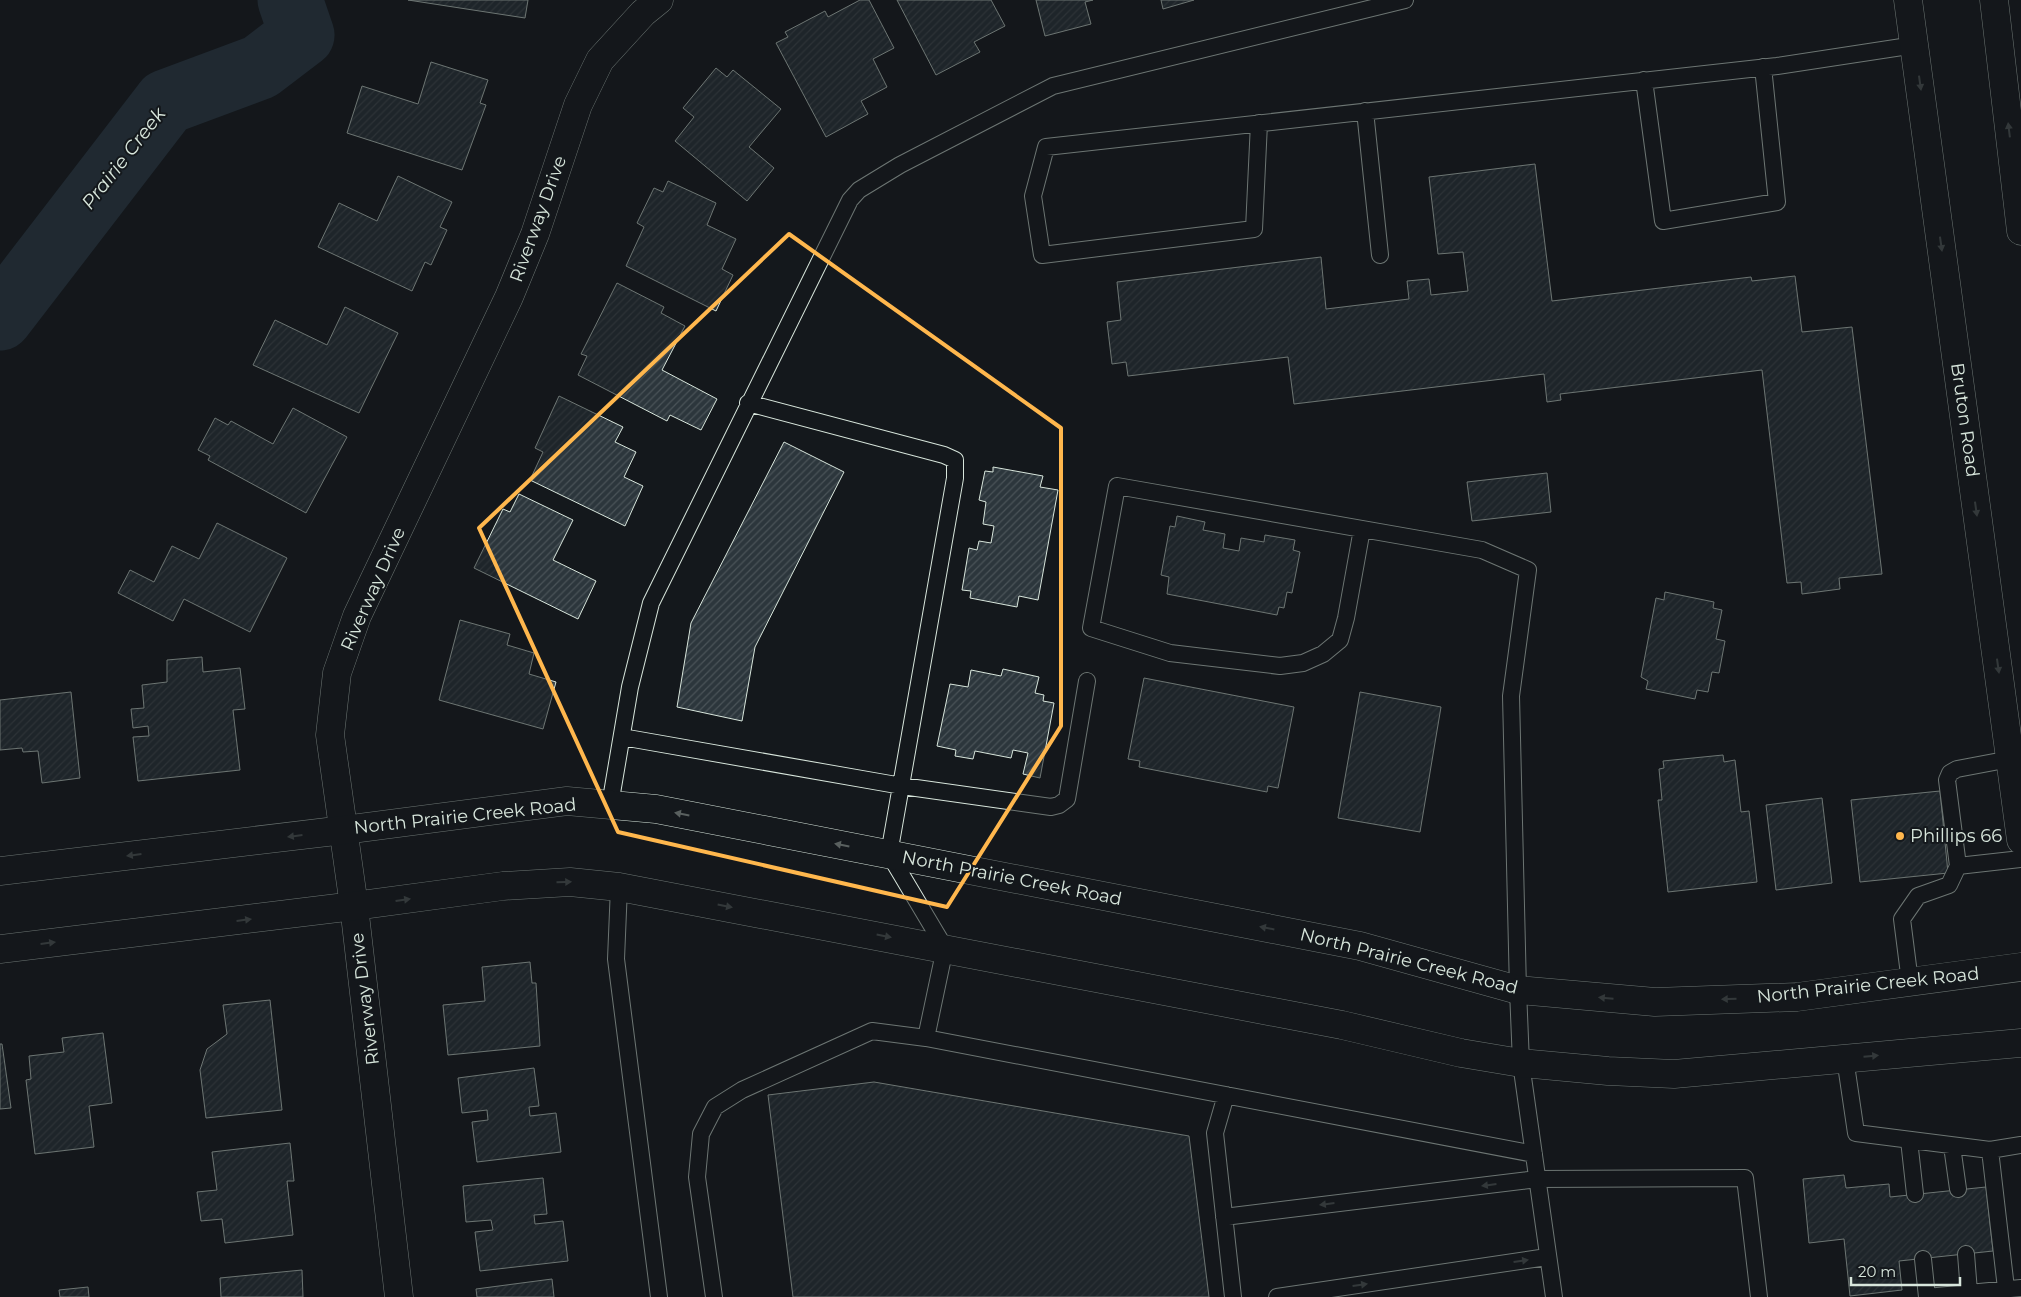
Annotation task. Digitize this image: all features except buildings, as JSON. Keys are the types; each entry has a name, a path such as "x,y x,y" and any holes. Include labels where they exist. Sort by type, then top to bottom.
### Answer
{"main road":[{"name":"Riverway Drive","path":"399,1297 354,906 330,736 337,673 357,616 509,297 535,234 578,105 600,60 643,13 659,0"},
{"name":"Bruton Road","path":"1908,0 2021,840"},
{"path":"1994,0 2021,231"},
{"name":"North Prairie Creek Road","path":"0,871 344,830 566,801 656,808 1360,946 1518,990 1655,1002 1797,997 2021,967"},
{"path":"0,949 503,886 570,882 619,887 945,948 1342,1025 1461,1053 1521,1063 1608,1072 1674,1074 2021,1043"}],"lane":[{"path":"610,805 630,688 651,603 748,403 850,200 859,190 900,165 1053,86 1405,0"},
{"path":"1259,122 1254,230 1042,256 1033,196 1046,147 1259,122 1763,67 1914,45"},
{"path":"1644,80 1663,221 1777,202 1763,67"},
{"path":"1365,111 1380,255"},
{"path":"748,403 944,455 955,460 955,478 889,854 945,948 926,1038"},
{"path":"1362,529 1346,618 1340,640 1323,654 1303,663 1280,666 1170,653 1091,628 1117,486 1482,550 1528,570 1511,696 1518,990 1521,1063 1554,1297"},
{"path":"622,737 902,786 1051,808 1060,806 1067,799 1087,681"},
{"path":"1910,982 1902,919 1918,896 1949,885 1958,866 1947,780 1950,773 1958,769 2010,759"},
{"path":"1958,866 2021,859"},
{"path":"619,887 616,958 659,1297"},
{"path":"714,1297 697,1177 701,1134 715,1107 742,1090 872,1031 926,1038 1534,1154"},
{"path":"1845,1058 1856,1133 1990,1150 2021,1145"},
{"path":"1226,1095 1215,1133 1233,1297"},
{"path":"1909,1140 1915,1194"},
{"path":"1952,1146 1958,1189"},
{"path":"1923,1259 1927,1296 1968,1292 2011,1292 1990,1150"},
{"path":"1224,1217 1537,1179 1745,1178 1759,1297"},
{"path":"1966,1254 1968,1292"},
{"path":"1277,1297 1548,1257"}],"highlighted area":[{"path":"789,234 1061,428 1061,726 947,907 618,832 479,528"}],"waterway":[{"name":"Prairie Creek","path":"0,318 166,102 260,67 302,35 290,0"}],"place":[{"name":"Phillips 66","path":"1900,836"}]}
